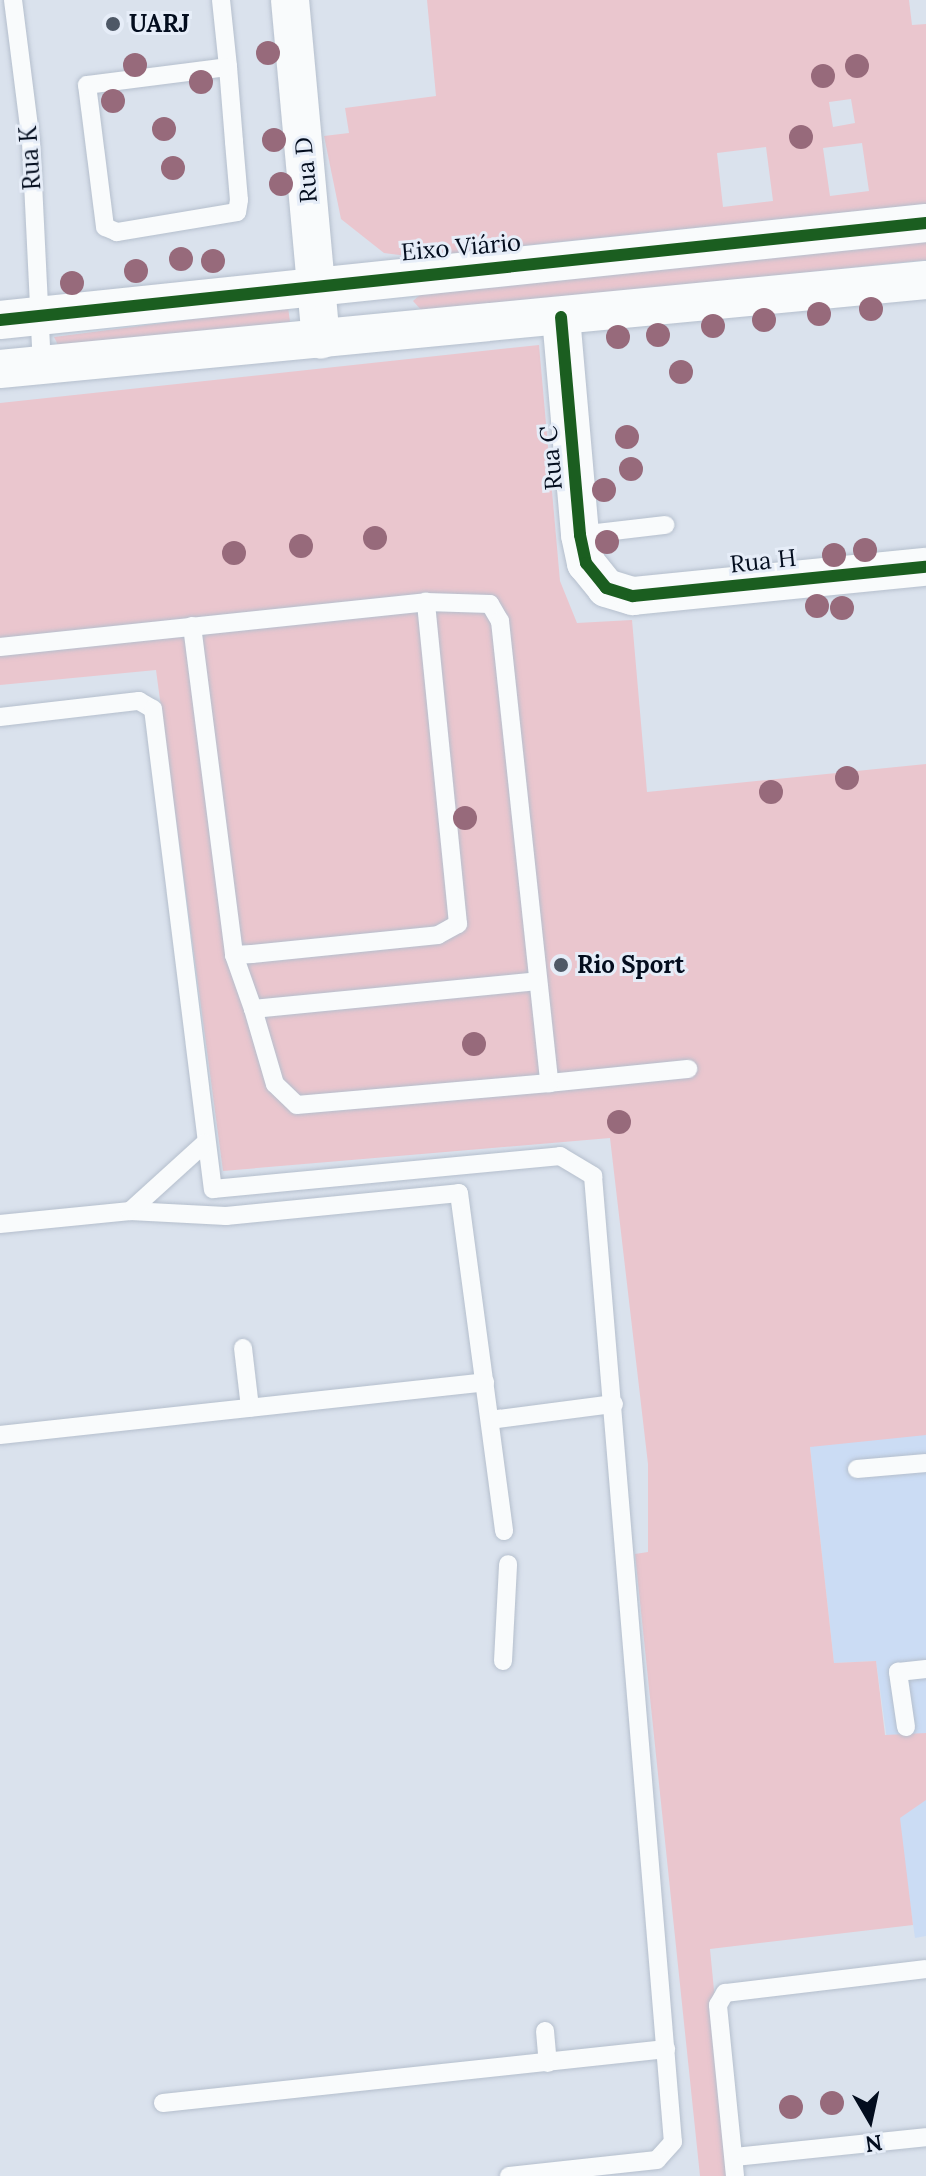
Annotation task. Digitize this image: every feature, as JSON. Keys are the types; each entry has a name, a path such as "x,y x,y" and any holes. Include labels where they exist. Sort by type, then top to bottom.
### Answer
{"street":[{"name":"Rua D","path":"290,0 321,340"},
{"name":"Eixo Viário","path":"0,320 316,282 926,223"},
{"path":"390,275 395,333"},
{"path":"0,369 926,280"},
{"name":"Rua C","path":"561,317 580,535 586,563 606,588"},
{"name":"Rua H","path":"606,588 633,596 926,567"}],"lane":[{"name":"Rua K","path":"13,0 31,142 42,364"},
{"path":"221,0 228,67 237,212 133,230 105,227 87,85 228,67"},
{"path":"580,535 665,525"},
{"path":"234,955 438,935 458,924 426,602"},
{"path":"0,647 426,602 481,602 500,621 549,1083"},
{"path":"192,626 234,955 275,1084 297,1105 688,1069"},
{"path":"0,717 139,701 153,709 209,1184 218,1192 574,1159 596,1188 666,2049 668,2156 509,2176"},
{"path":"253,1009 538,981"},
{"path":"130,1211 205,1143"},
{"path":"0,1224 130,1211 227,1222 459,1193 504,1531"},
{"path":"243,1348 250,1408"},
{"path":"0,1435 485,1382"},
{"path":"490,1420 614,1404"},
{"path":"857,1469 926,1463"},
{"path":"503,1661 508,1564"},
{"path":"906,1727 898,1672 926,1669"},
{"path":"735,2176 718,2005 725,1993 926,1969"},
{"path":"545,2031 548,2063"},
{"path":"163,2103 666,2049"},
{"path":"734,2157 926,2137"}],"shaded area":[{"path":"427,0 909,0 912,25 926,24 926,204 415,257 384,253 341,219 324,136 349,133 345,108 436,96","holes":["851,99 855,123 833,127 829,102","862,143 869,191 830,196 823,148","766,147 773,201 723,207 717,153"]},
{"path":"926,241 926,260 423,312 413,301 421,294"},
{"path":"288,307 290,322 59,347 54,337"},
{"name":"Rio Sport","path":"539,345 560,581 577,623 632,620 647,792 926,764 926,1435 810,1447 834,1663 876,1661 885,1735 926,1733 926,1800 900,1818 913,1925 710,1949 732,2176 700,2176 635,1554 648,1552 648,1464 610,1138 223,1171 156,670 0,685 0,403"},
{"path":"926,1434 926,1936 915,1938 876,1661 834,1663 810,1446"}],"cycle path":[{"path":"0,320 926,223"},
{"path":"561,317 580,535 586,563 606,588 633,596 926,567"}],"place":[{"name":"UARJ","path":"113,24"},
{"name":"Rio Sport","path":"561,965"}]}
